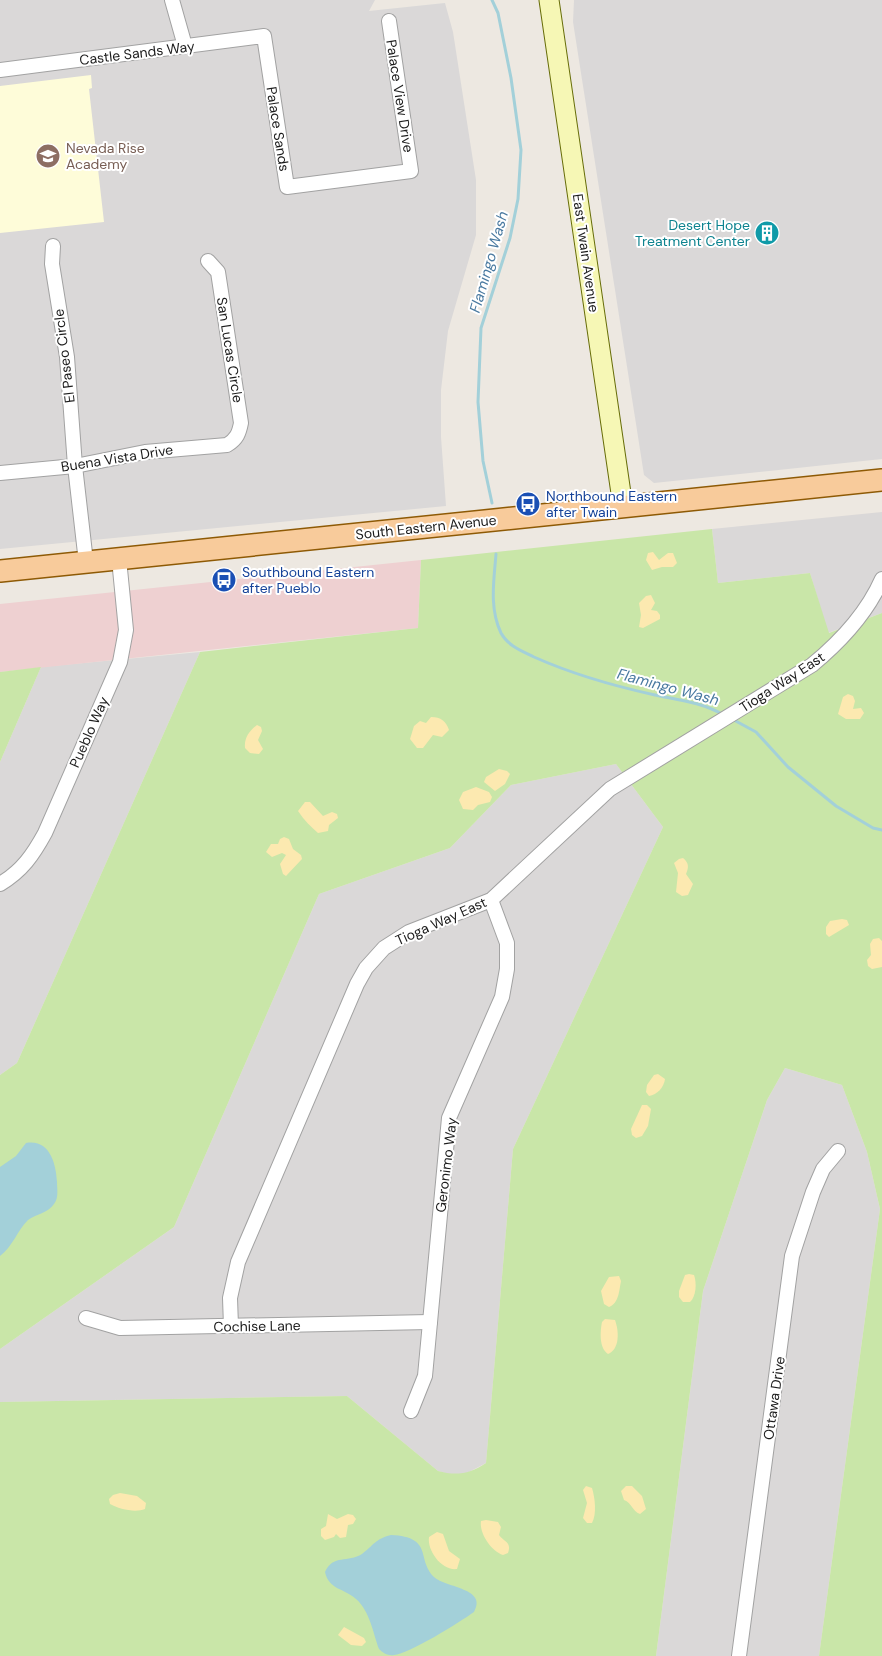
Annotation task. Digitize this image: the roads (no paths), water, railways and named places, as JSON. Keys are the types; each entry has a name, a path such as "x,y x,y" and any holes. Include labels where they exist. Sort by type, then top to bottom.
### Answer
{"main road":[{"name":"South Eastern Avenue","path":"0,571 882,480"}],"street":[{"path":"172,0 185,46"},
{"name":"East Twain Avenue","path":"549,0 623,507"},
{"name":"Palace View Drive","path":"388,21 411,172"},
{"name":"Castle Sands Way","path":"5,70 264,36"},
{"name":"Palace Sands","path":"264,36 287,187 411,172"},
{"name":"El Paseo Circle","path":"53,246 52,264 66,357 75,466 86,562"},
{"name":"San Lucas Circle","path":"208,261 218,272 241,423 234,441"},
{"name":"Buena Vista Drive","path":"0,473 75,466 146,452 227,445 234,441"},
{"name":"Pueblo Way","path":"0,884 16,874 32,856 41,840 120,662 126,630 119,559"},
{"name":"Tioga Way East","path":"231,1326 230,1298 238,1262 353,992 366,968 384,948 409,932 491,900 610,789 812,665 839,643 876,593 882,580"},
{"name":"Geronimo Way","path":"411,1411 425,1376 449,1118 502,997 507,969 507,943 491,900"},
{"name":"Ottawa Drive","path":"739,1656 792,1256 813,1192 823,1169 838,1151"},
{"name":"Cochise Lane","path":"86,1318 120,1328 430,1322"}],"water":[{"path":"26,1143 41,1145 50,1154 55,1168 57,1199 49,1209 28,1220 0,1256 0,1167 16,1156"},
{"path":"391,1535 404,1537 419,1544 429,1570 434,1577 471,1593 477,1604 474,1612 446,1630 422,1644 392,1655 386,1654 379,1649 368,1616 361,1604 351,1595 333,1586 325,1572 332,1563 357,1557 378,1540"}],"waterway":[{"name":"Flamingo Wash","path":"492,0 498,13 511,78 521,150 518,199 510,238 481,328 478,402 483,461 492,503"},
{"name":"Flamingo Wash","path":"496,554 493,594 495,614 501,633 511,645 548,663 593,679 624,688 698,704 724,715"},
{"name":"Flamingo Wash","path":"732,719 756,732 788,767 836,806 873,828 882,830"}],"place":[{"name":"Nevada Rise Academy","path":"48,156"},
{"name":"Desert Hope Treatment Center","path":"767,233"},
{"name":"Northbound Eastern after Twain","path":"528,504"},
{"name":"Southbound Eastern after Pueblo","path":"224,580"}]}
